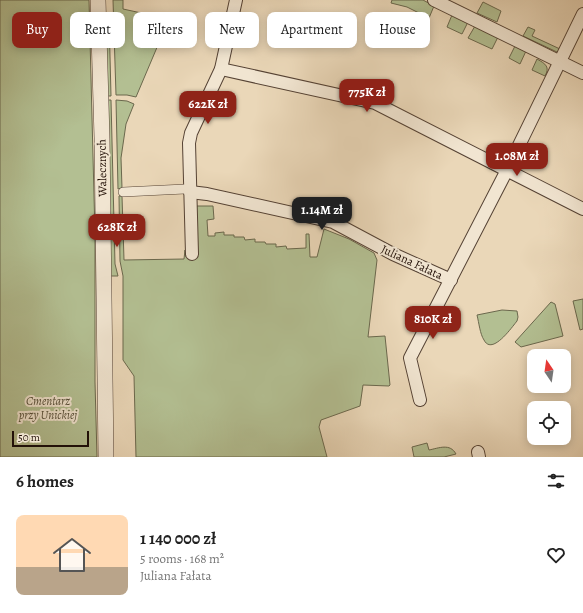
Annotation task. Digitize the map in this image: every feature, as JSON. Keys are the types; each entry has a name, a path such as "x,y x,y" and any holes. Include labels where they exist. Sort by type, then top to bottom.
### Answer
{"street":[{"name":"Walecznych","path":"98,0 106,457"},
{"path":"192,254 187,190 188,143 191,133 221,69 236,0"},
{"path":"434,0 583,73"},
{"path":"420,400 410,358 507,170 583,14"},
{"path":"221,69 374,103 583,209"},
{"path":"123,192 187,190"},
{"name":"Juliana Fałata","path":"187,190 333,222 394,254 451,280"}],"green space":[{"name":"Cmentarz przy Unickiej","path":"0,0 89,0 89,12 70,12 70,48 90,48 95,235 95,382 97,457 0,457"},
{"path":"113,0 123,0 123,9 137,12 133,12 133,48 157,48 136,97 116,95 115,48 125,48 125,12 113,12"},
{"path":"392,0 423,0 434,6 430,16 430,12 417,12 407,7 391,3"},
{"path":"483,2 501,11 497,22 477,13"},
{"path":"452,15 468,22 462,34 447,27"},
{"path":"475,26 498,37 492,49 468,38"},
{"path":"528,27 535,30 532,36 560,49 557,52 523,36"},
{"path":"515,46 526,51 520,64 509,58"},
{"path":"105,48 110,48 111,96 107,96"},
{"path":"537,59 543,62 547,68 545,76 532,70"},
{"path":"107,100 111,100 115,264 118,276 110,276"},
{"path":"116,100 127,101 134,104 126,124 121,158 122,188 118,189"},
{"path":"119,196 122,196 124,260 184,259 185,250 185,256 196,256 194,206 213,206 214,219 207,220 208,236 215,236 215,233 224,232 224,235 244,237 245,240 255,239 255,242 276,244 276,247 286,246 287,249 306,248 306,234 309,234 310,257 317,257 324,229 349,239 374,253 377,260 368,337 385,336 390,385 363,385 360,406 321,420 319,427 327,457 136,457 134,376 123,360 123,276 120,261"},
{"path":"583,299 583,329 580,330 573,301"},
{"path":"551,302 555,304 563,336 521,347 515,342"},
{"path":"502,310 517,311 517,321 497,343 492,345 488,344 482,335 477,315"},
{"path":"427,443 429,450 447,447 451,448 456,454 444,457 414,457 412,447"}]}
